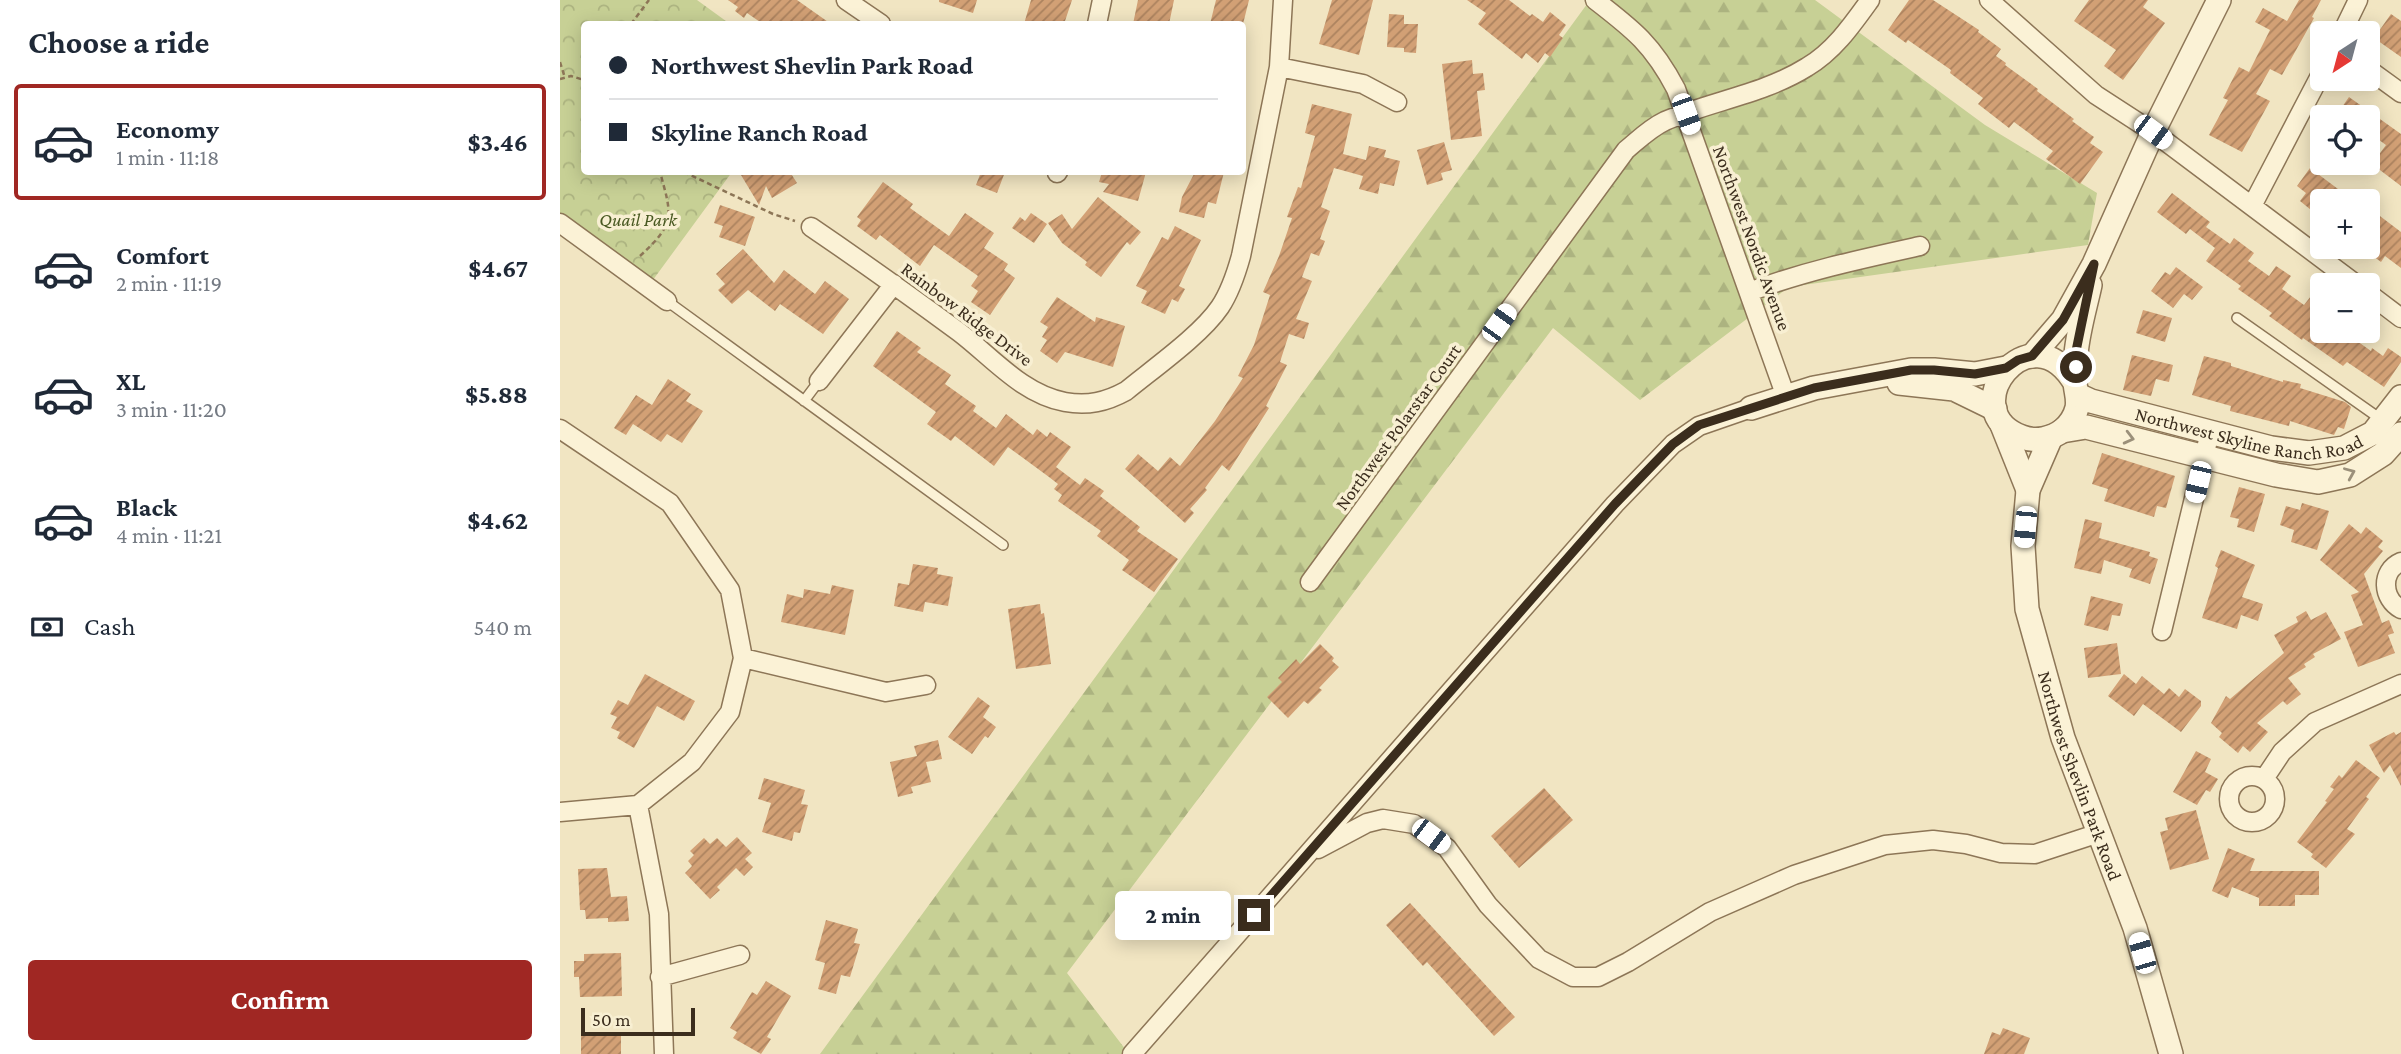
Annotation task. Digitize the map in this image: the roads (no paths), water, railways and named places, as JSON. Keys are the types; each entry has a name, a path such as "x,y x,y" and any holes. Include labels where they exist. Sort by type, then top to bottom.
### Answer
{"street":[{"path":"846,0 877,21"},
{"path":"1098,21 1102,0"},
{"name":"Rainbow Ridge Drive","path":"811,227 894,284 977,346 1006,372 1036,391 1063,401 1090,404 1111,399 1126,391 1209,321 1221,306 1233,283 1241,257 1279,67 1283,0"},
{"name":"Northwest Nordic Avenue","path":"1595,0 1648,44 1664,65 1686,114 1786,397"},
{"name":"Northwest Polarstar Court","path":"1310,582 1626,150 1663,122 1785,79 1808,67 1842,37 1870,0"},
{"path":"1989,0 2096,95 2153,132 2341,273"},
{"path":"2032,356 2063,320 2094,264 2153,132 2219,0"},
{"path":"2348,21 2358,0"},
{"path":"1279,67 1363,84 1397,102"},
{"path":"2380,78 2401,93"},
{"path":"2252,206 2312,91"},
{"path":"560,223 667,301"},
{"path":"1749,292 1791,276 1920,246"},
{"path":"1871,379 1954,389 1998,415 2012,432 2025,438 2038,440 2057,434 2071,421 2077,408 2076,351 2094,264"},
{"path":"819,381 894,284"},
{"path":"2380,302 2401,318"},
{"path":"1998,415 1994,394 1998,380 2006,368 2018,360 2032,356 2046,357 2058,362 2068,371 2076,389"},
{"path":"1132,1054 1615,504 1673,444 1699,425 1814,388 1911,370 1975,374 2006,368"},
{"name":"Northwest Skyline Ranch Road","path":"2076,389 2091,401 2271,448 2309,453 2344,448 2373,433 2392,427"},
{"name":"Northwest Skyline Ranch Road","path":"2057,434 2086,428 2276,475 2318,482 2350,475 2383,454 2401,397"},
{"name":"Northwest Shevlin Park Road","path":"1998,415 2028,490"},
{"path":"560,429 670,503 730,590 743,658 730,712 692,762 638,805 560,812"},
{"path":"2162,631 2210,432"},
{"name":"Northwest Shevlin Park Road","path":"2057,434 2028,490 2023,546 2027,609 2063,738 2135,928 2171,1054"},
{"path":"2401,562 2390,570 2385,580 2388,598 2401,609"},
{"path":"743,658 886,692 926,685"},
{"path":"2264,779 2282,752 2315,722 2401,684"},
{"path":"638,805 659,914 664,1054"},
{"path":"1306,855 1367,823 1384,819 1414,824 1447,848 1488,905 1539,959 1573,978 1598,977 1710,912 1794,875 1885,845 1934,840 1966,844 2000,853 2035,854 2099,833"},
{"path":"660,977 740,955"}],"lane":[{"path":"667,301 1003,545"},
{"path":"2237,318 2392,427"},
{"path":"804,401 819,381"}],"park label":[{"name":"Quail Park","path":"638,219"}]}
